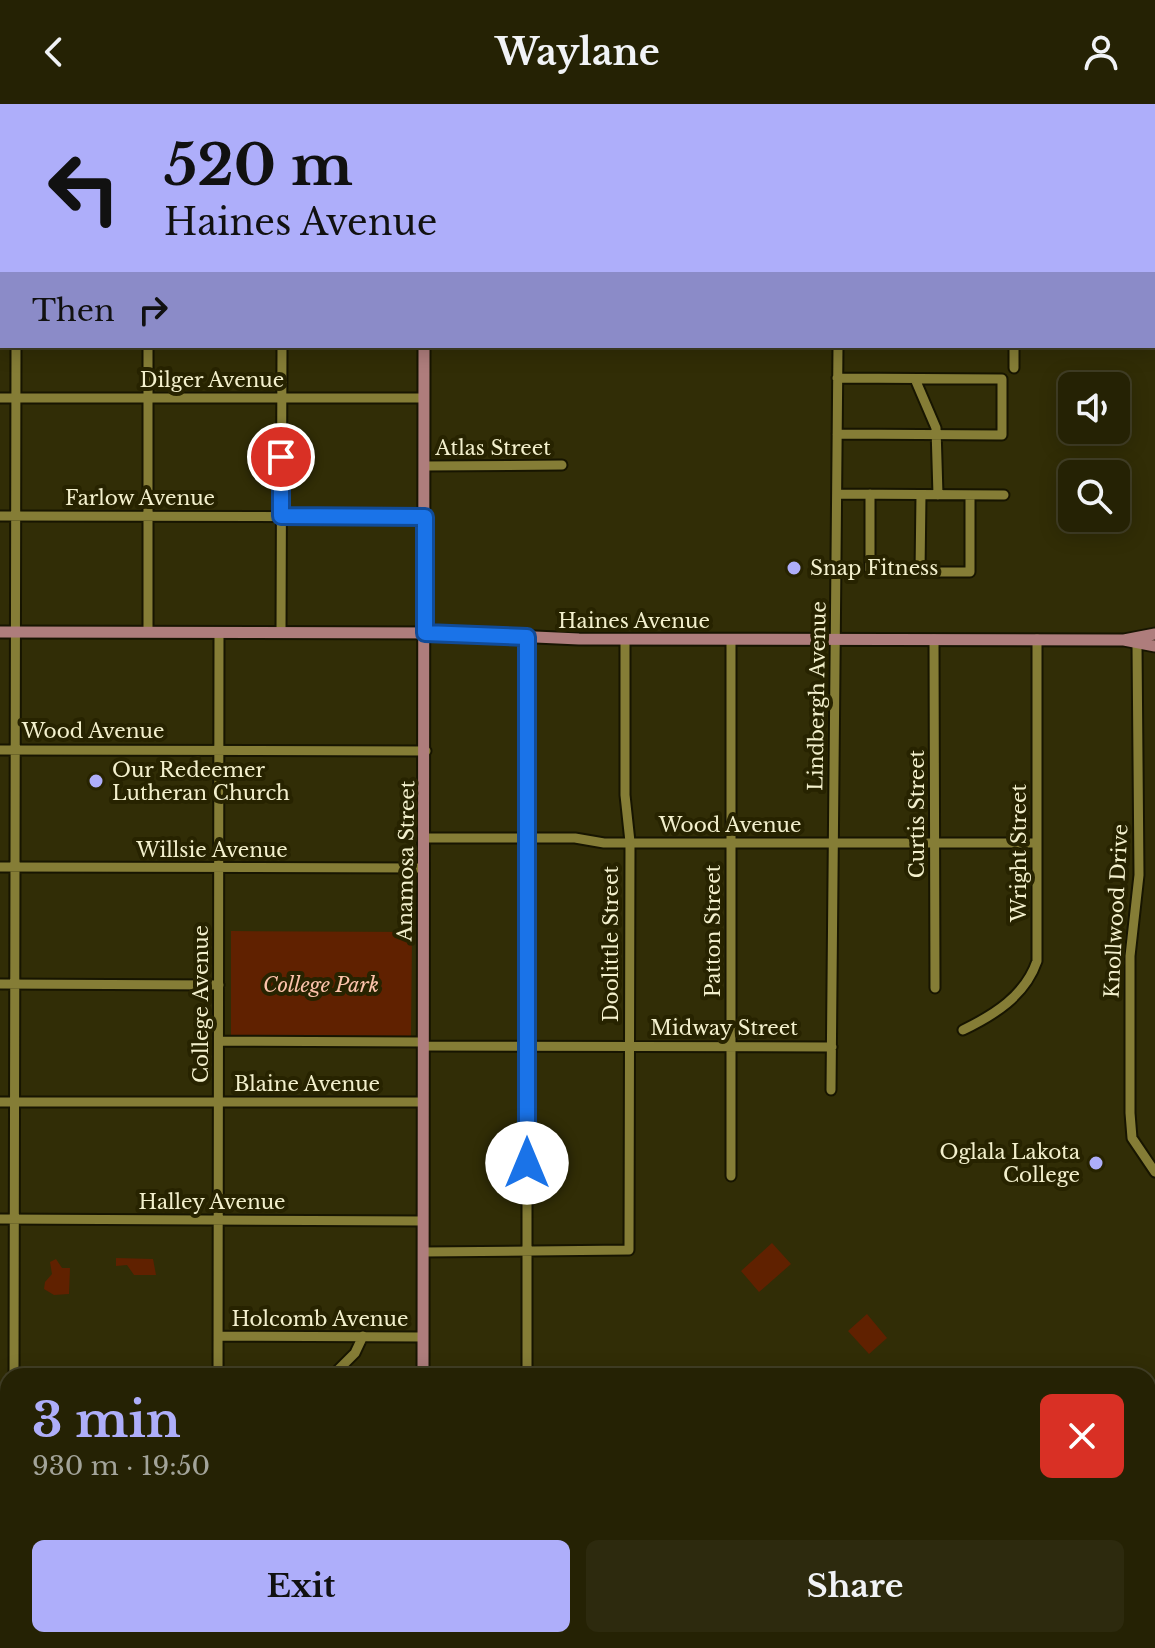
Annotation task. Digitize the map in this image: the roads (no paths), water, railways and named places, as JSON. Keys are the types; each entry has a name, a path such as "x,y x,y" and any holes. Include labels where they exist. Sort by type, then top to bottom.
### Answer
{"main road":[{"name":"Anamosa Street","path":"423,1368 424,348"},
{"name":"Haines Avenue","path":"0,632 425,633 625,639 1138,640"},
{"path":"1138,640 1155,637"},
{"path":"1138,640 1155,646"}],"street":[{"path":"13,1368 8,1337 15,1219 16,348"},
{"path":"148,348 148,632"},
{"path":"281,633 282,348"},
{"name":"Lindbergh Avenue","path":"831,1090 838,348"},
{"path":"1014,348 1014,368"},
{"path":"837,378 1002,379 1002,435 837,434"},
{"path":"915,379 931,412 937,435 938,495"},
{"name":"Dilger Avenue","path":"0,398 424,398"},
{"name":"Atlas Street","path":"425,466 562,465"},
{"path":"837,494 1004,495"},
{"path":"870,494 870,572 970,572 970,495"},
{"path":"920,572 921,495"},
{"name":"Farlow Avenue","path":"0,516 425,517"},
{"name":"College Avenue","path":"218,1368 219,633"},
{"path":"527,637 527,1368"},
{"name":"Doolittle Street","path":"527,1251 629,1250 630,842 625,795 625,639"},
{"name":"Patton Street","path":"731,639 731,1176"},
{"name":"Curtis Street","path":"934,639 935,988"},
{"name":"Wright Street","path":"963,1030 1009,1002 1034,971 1038,950 1037,639"},
{"name":"Knollwood Drive","path":"1138,640 1139,875 1130,956 1130,1128 1137,1147 1155,1172"},
{"name":"Wood Avenue","path":"0,750 426,751"},
{"name":"Wood Avenue","path":"425,838 731,843 1036,843"},
{"name":"Willsie Avenue","path":"0,867 424,868"},
{"path":"0,984 219,985"},
{"name":"Midway Street","path":"219,1041 527,1047 832,1047"},
{"name":"Blaine Avenue","path":"0,1102 422,1102"},
{"name":"Halley Avenue","path":"0,1219 423,1221"},
{"path":"423,1252 527,1251"},
{"name":"Holcomb Avenue","path":"218,1336 423,1337"},
{"path":"340,1368 355,1353 363,1336"}],"place":[{"name":"Snap Fitness","path":"794,568"},
{"name":"Our Redeemer Lutheran Church","path":"96,781"},
{"name":"Oglala Lakota College","path":"1096,1163"}],"park label":[{"name":"College Park","path":"321,985"}]}
